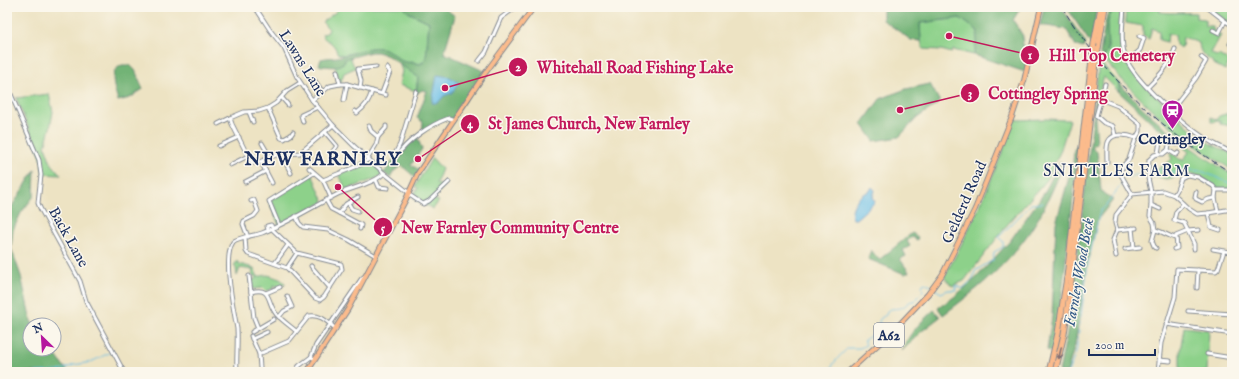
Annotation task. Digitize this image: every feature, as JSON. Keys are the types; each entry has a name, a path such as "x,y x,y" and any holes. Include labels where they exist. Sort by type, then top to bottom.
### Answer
{"highway":[{"path":"1049,372 1062,309 1084,144 1094,61 1094,44 1101,7"},
{"path":"1094,61 1098,49 1106,7"},
{"path":"1055,372 1064,334 1069,300 1084,144"}],"main road":[{"path":"307,372 313,358 336,329 348,309 368,273 418,173 486,72 534,7"},
{"name":"Gelderd Road","path":"848,372 896,328 922,300 942,275 975,209 1012,117 1024,81 1041,7"}],"street":[{"name":"Lawns Lane","path":"255,7 284,48 300,83 312,100 333,125 368,159 423,204 429,201 448,182"},
{"path":"479,61 486,52 502,18 516,7"},
{"path":"1124,7 1122,44 1127,62 1148,87 1171,110 1204,137 1232,153"},
{"path":"1207,7 1232,25"},
{"path":"1213,30 1219,33 1225,21"},
{"path":"1127,62 1140,50 1144,38 1139,36"},
{"path":"1148,87 1163,71 1175,49"},
{"path":"1171,110 1196,78 1206,61 1201,57"},
{"path":"360,88 361,81 358,69 376,67"},
{"path":"387,68 390,72 396,75"},
{"path":"337,71 340,84"},
{"path":"312,100 330,86 340,84 347,84 384,94 390,72"},
{"path":"316,81 322,91"},
{"path":"218,124 244,112 268,108 300,83"},
{"path":"344,100 347,84"},
{"path":"1105,84 1096,116 1104,123 1113,126 1115,135"},
{"name":"Back Lane","path":"7,85 39,160 41,175 38,202 40,208 80,280 86,301 124,372"},
{"path":"357,113 365,107 369,101 372,90"},
{"path":"416,91 407,123 395,155 396,157 408,143 440,122 449,118 454,120"},
{"path":"282,98 288,105"},
{"path":"1100,99 1114,104 1139,123 1141,129 1136,138 1129,160 1123,166 1120,173 1132,194"},
{"path":"303,122 299,115 318,107"},
{"path":"268,108 281,138 284,139 293,132"},
{"path":"249,112 253,122"},
{"path":"230,118 248,156 253,163 261,162 270,157 281,154 300,153 333,125"},
{"path":"369,126 378,136"},
{"path":"323,180 360,165 368,159 376,145 378,136 383,132 386,126"},
{"path":"325,132 337,146 333,151"},
{"path":"1107,162 1108,143 1110,138 1115,135 1126,135 1136,138"},
{"path":"219,146 239,137"},
{"path":"1156,248 1152,241 1155,230 1154,223 1150,216 1151,192 1148,177 1150,160 1154,155 1163,154 1168,150 1172,140 1177,144"},
{"path":"1158,154 1160,141"},
{"path":"262,143 270,157"},
{"path":"1168,150 1176,155 1178,153"},
{"path":"281,154 291,173"},
{"path":"230,165 248,156"},
{"path":"261,162 272,183"},
{"path":"309,168 323,180 331,198"},
{"path":"245,182 266,171"},
{"path":"279,225 269,201 314,173"},
{"path":"237,372 238,348 228,275 230,248 234,241 238,238 247,237 268,230 346,190 376,180 384,173"},
{"path":"1174,195 1181,178 1186,175 1198,177 1208,182 1216,190"},
{"path":"376,180 379,187 388,188"},
{"path":"1216,190 1229,190"},
{"path":"1216,190 1214,198 1218,211"},
{"path":"1116,256 1114,237 1118,230 1116,215 1132,194 1163,191 1174,195 1189,209 1197,214 1232,209"},
{"path":"1196,192 1196,199 1202,202 1214,198"},
{"path":"339,213 348,203 358,197"},
{"path":"251,202 254,200 258,211 254,216 244,221 243,224 247,237 246,251 248,254 287,268 315,298 320,300 324,297 343,267 340,263 297,253 272,228"},
{"path":"326,200 331,209 361,226 360,229"},
{"path":"348,203 352,209 358,211"},
{"path":"1183,204 1176,212 1174,218 1175,221 1184,223 1194,244 1194,249"},
{"path":"1151,205 1160,209"},
{"path":"1208,213 1211,227 1220,230"},
{"path":"296,216 299,223 303,227 328,230 376,256"},
{"path":"1118,230 1134,228 1134,248"},
{"path":"1155,230 1169,237 1175,238"},
{"path":"1175,238 1177,235 1188,231 1199,230"},
{"path":"1174,249 1177,248 1175,238"},
{"path":"275,263 288,245"},
{"path":"1126,249 1140,247"},
{"path":"1213,249 1232,252"},
{"path":"1158,372 1161,343 1175,297 1177,269 1216,270 1218,269 1224,251"},
{"path":"287,268 297,253"},
{"path":"311,266 311,268 330,288"},
{"path":"1197,288 1198,270"},
{"path":"295,372 299,366 313,358 316,346 362,278 368,273"},
{"path":"249,276 254,318 258,328"},
{"path":"266,293 280,287"},
{"path":"251,292 262,290 266,293 276,314 296,331"},
{"path":"287,298 292,307"},
{"path":"279,317 284,312 296,305"},
{"path":"344,306 348,309"},
{"path":"1188,311 1232,314"},
{"path":"259,354 289,341 309,316 321,316 336,329"},
{"path":"252,332 274,319"},
{"path":"1166,324 1232,334"},
{"path":"260,368 259,354 252,337 267,332"},
{"path":"1207,354 1232,358"},
{"path":"1159,360 1170,360"}],"green space":[{"path":"334,7 403,7 408,12 429,22 426,59 420,64 413,62 407,63 399,60 394,54 371,48 344,55 338,54 331,42 324,38 322,34 327,33 329,29 322,22 337,11"},
{"path":"403,7 443,7 455,16 444,53 484,71 452,119 440,121 422,133 423,122 417,118 427,91 422,90 416,94 418,77 388,56 378,52 371,52 345,59 345,62 336,67 319,65 321,59 339,57 366,49 376,48 390,51 402,61 420,64 424,62 426,59 429,22 408,12"},
{"path":"883,7 1021,7 1013,20 1023,36 1022,44 1029,52 1025,72 974,55 978,31 960,18 920,23 921,41 911,40 883,20"},
{"path":"1044,7 1061,7 1086,43 1083,48 1076,46 1066,29 1040,25"},
{"path":"1066,7 1097,7 1091,44"},
{"path":"1110,7 1114,7 1107,27 1108,50 1103,58 1100,54 1105,23"},
{"path":"1114,7 1123,7 1121,37 1123,53 1132,70 1139,79 1194,132 1194,134 1232,154 1232,170 1194,145 1196,143 1183,134 1182,136 1171,127 1131,89 1103,58 1108,50 1107,27"},
{"path":"1126,7 1160,7 1160,12 1196,13 1196,18 1205,19 1205,26 1213,26 1213,30 1221,35 1211,53 1216,56 1219,55 1230,62 1225,70 1212,63 1213,62 1203,54 1200,50 1199,43 1183,37 1182,48 1176,45 1175,35 1168,34 1167,42 1159,40 1159,31 1152,28 1149,39 1143,36 1143,26 1126,23"},
{"path":"1207,7 1232,7 1232,25"},
{"path":"960,18 978,31 974,55 953,50 952,53 941,50 923,49 920,23"},
{"path":"350,57 354,66 357,67 344,73 340,84 334,63"},
{"path":"1099,61 1119,83 1119,92 1104,77 1095,107 1095,118 1093,118"},
{"path":"399,63 418,77 416,91 399,85 402,71"},
{"path":"122,65 130,65 135,70 143,89 130,98 118,101 113,76 117,68"},
{"path":"1119,83 1143,108 1172,134 1171,136 1157,127 1119,92"},
{"path":"930,84 940,102 917,118 899,137 874,141 862,124 880,99 906,89"},
{"path":"49,94 53,112 45,146 51,163 61,175 43,174 41,157 16,98"},
{"path":"1232,112 1232,126 1220,124 1220,121 1211,122 1211,117 1216,120 1219,116"},
{"path":"1093,118 1095,118 1097,143 1093,145 1093,149 1097,151 1101,190 1113,200 1098,219 1089,255 1075,345 1067,372 1059,372 1070,318"},
{"path":"1014,120 1070,120 1060,152 1047,180 1007,225 964,281 952,286 944,277 982,200"},
{"path":"417,137 422,149 411,165 420,170 416,178 402,166 394,171 390,178 384,173 395,158"},
{"path":"1187,145 1232,175 1232,189 1218,188 1199,176 1190,174 1167,179 1150,178 1157,175 1156,170 1172,159 1170,155 1171,153 1183,160 1189,152 1184,148"},
{"path":"1079,146 1060,311 1052,352 1047,350 1052,317 1056,223 1073,163 1074,149"},
{"path":"432,158 442,169 436,184 444,186 433,199 439,201 433,209 414,199 416,196 414,194 418,188 415,186"},
{"path":"369,159 384,173 380,177 346,190 339,174"},
{"path":"1060,162 1058,178 1042,212 1019,246 1006,262 991,276 943,315 938,308 954,297 976,278 1010,241 1044,193"},
{"path":"35,170 34,196 21,213 13,230 11,248 21,276 30,317 22,317 22,357 57,357 68,372 10,372 7,358 7,214"},
{"path":"312,174 324,202 279,225 269,201"},
{"path":"912,233 918,237 917,240 912,237 907,241 910,246 903,250 906,256 900,259 909,272 905,274 868,259 871,250 879,260"},
{"path":"237,261 239,264 254,268 258,277 269,275 280,279 286,284 277,287 275,285 273,286 273,289 266,291 263,288 253,289 251,280 256,279 255,276 252,276 253,270 240,268 237,276 236,268 234,266"},
{"path":"934,310 940,317 922,331 902,351 911,334"},
{"path":"1184,327 1209,330 1207,372 1180,372 1180,351"}],"water":[{"path":"437,75 450,77 459,83 452,93 444,96 438,103 432,103"},
{"path":"872,187 875,190 873,197 875,202 856,219 853,219 852,211 855,202 862,195 869,192"}],"waterway":[{"name":"Farnley Wood Beck","path":"1150,176 1163,169 1177,173 1186,168 1201,171 1232,184"},
{"name":"Farnley Wood Beck","path":"1127,180 1133,175 1147,177"},
{"name":"Farnley Wood Beck","path":"1068,372 1076,353 1088,264 1100,211 1123,183"},
{"name":"Farnley Wood Beck","path":"935,289 941,293 948,290 956,290 955,286 962,289 973,279 975,271 993,260 994,252 1003,247 1003,242 999,237 1031,204 1043,203"},
{"name":"Farnley Wood Beck","path":"831,372 834,362 848,348 860,348 866,345 864,340 875,333 875,328 880,325 879,321 886,315 887,311 901,308 909,302 914,301 923,292 922,286 924,283 931,286"},
{"path":"36,372 59,371 74,365 91,362 109,353"},
{"path":"7,356 10,364 10,372"}],"railway":[{"path":"1062,7 1096,56 1137,100 1159,121 1183,140 1232,173"}],"place":[{"name":"Hill Top Cemetery","path":"949,36"},
{"name":"Whitehall Road Fishing Lake","path":"445,88"},
{"name":"Cottingley Spring","path":"900,110"},
{"name":"Cottingley","path":"1172,130"},
{"name":"St James Church, New Farnley","path":"418,159"},
{"name":"New Farnley Community Centre","path":"338,187"}],"district":[{"name":"NEW FARNLEY","path":"323,158"},
{"name":"SNITTLES FARM","path":"1117,170"}]}
